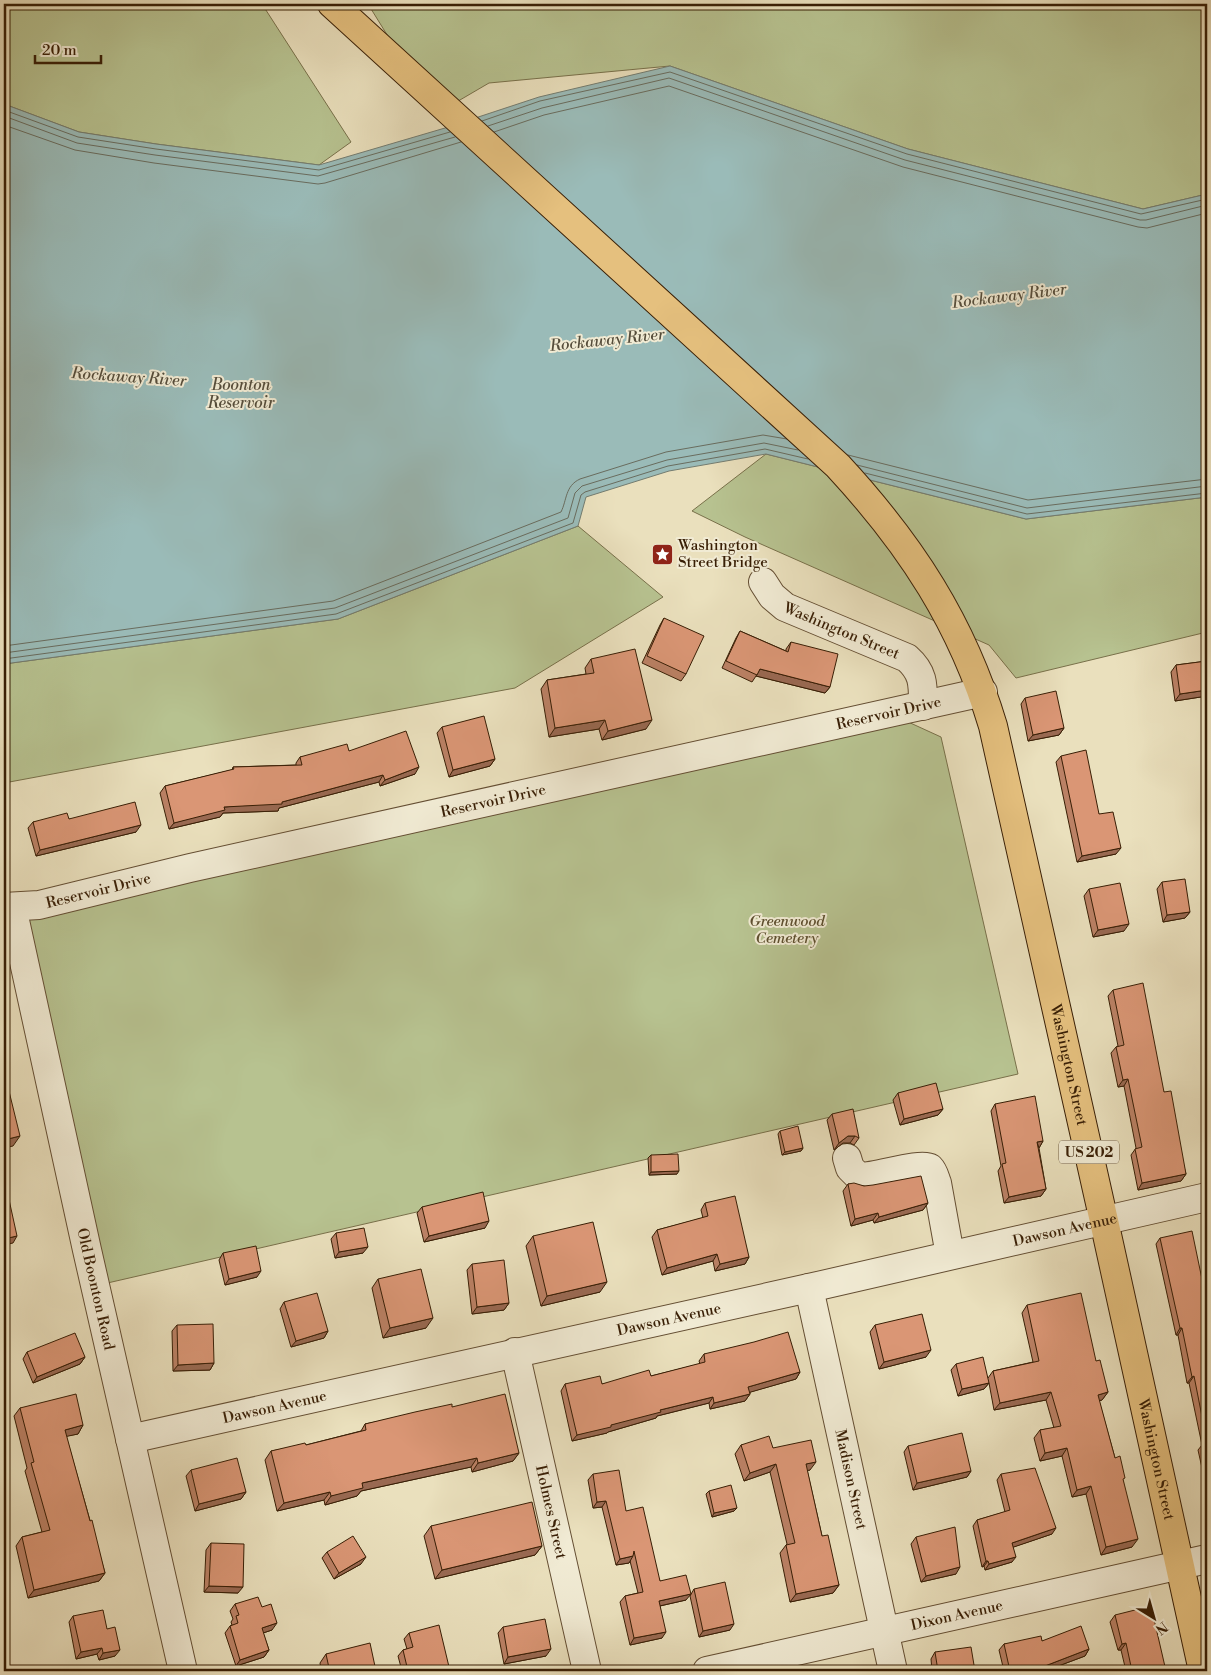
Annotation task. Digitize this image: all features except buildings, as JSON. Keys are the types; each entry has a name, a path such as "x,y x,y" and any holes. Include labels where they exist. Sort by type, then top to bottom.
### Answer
{"main road":[{"name":"Washington Street","path":"332,4 838,466 884,518 907,548 927,577 960,637 983,692 993,726 1203,1671"}],"street":[{"name":"Washington Street","path":"763,582 772,596 785,607 907,658 918,668 923,686 923,706"},
{"name":"Reservoir Drive","path":"8,907 39,905 190,868 983,692"},
{"name":"Old Boonton Road","path":"8,907 183,1671"},
{"path":"846,1158 850,1168 859,1177 911,1168 927,1167 930,1169 934,1174 936,1182 950,1256"},
{"name":"Dawson Avenue","path":"130,1439 809,1288 1207,1197"},
{"name":"Madison Street","path":"809,1288 893,1671"},
{"name":"Holmes Street","path":"515,1352 587,1671"},
{"name":"Dixon Avenue","path":"707,1671 1207,1559"}],"green space":[{"path":"4,4 262,4 351,142 319,165 79,132 4,104"},
{"path":"368,4 1207,4 1207,194 1143,209 908,149 670,66 489,83 436,114"},
{"path":"766,454 1026,519 1207,497 1207,632 1016,678 989,645 745,537 692,511"},
{"path":"578,526 663,597 515,688 4,783 4,664 338,619"},
{"name":"Greenwood Cemetery","path":"882,710 941,737 1018,1074 90,1287 9,913"}],"water":[{"name":"Boonton Reservoir","path":"670,66 908,149 1143,209 1207,194 1207,497 1026,519 766,454 669,471 586,497 578,526 338,619 4,664 4,104 79,132 319,165 445,128 539,97"}],"place":[{"name":"Washington Street Bridge","path":"662,554"}],"water label":[{"name":"Rockaway River","path":"1009,295"},
{"name":"Rockaway River","path":"607,339"},
{"name":"Rockaway River","path":"129,376"}]}
